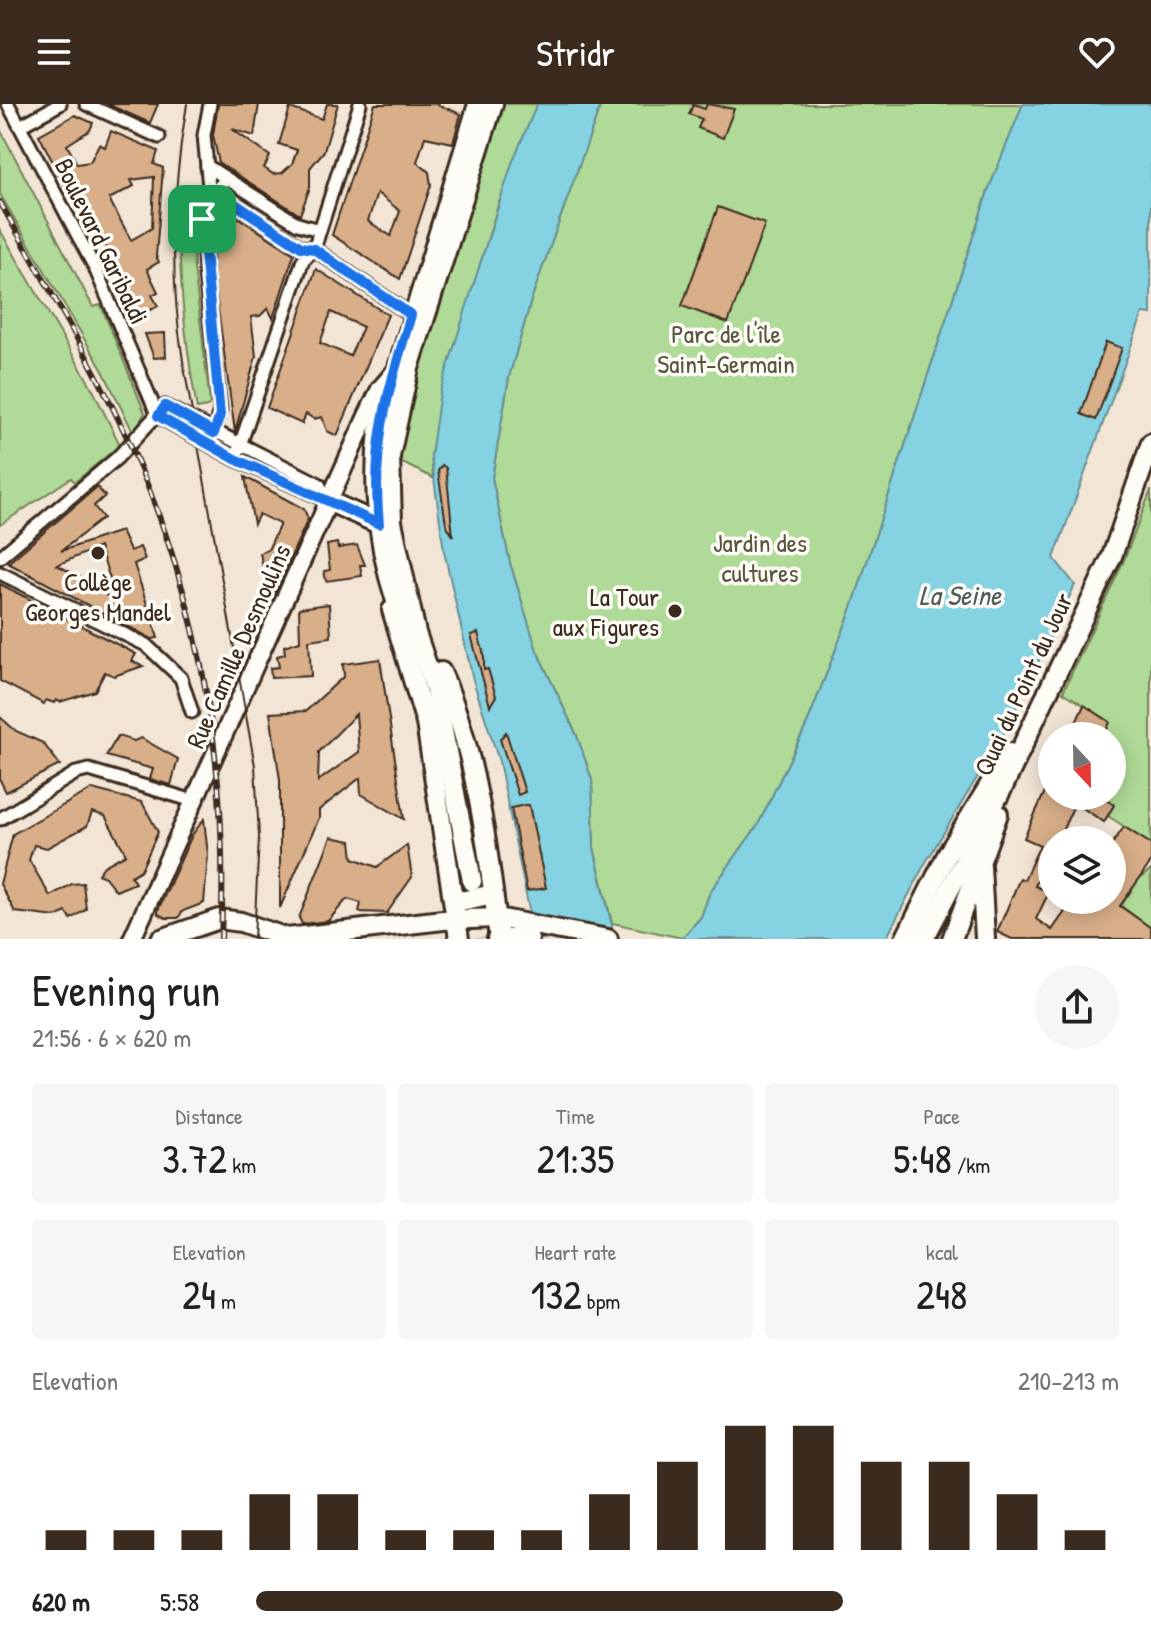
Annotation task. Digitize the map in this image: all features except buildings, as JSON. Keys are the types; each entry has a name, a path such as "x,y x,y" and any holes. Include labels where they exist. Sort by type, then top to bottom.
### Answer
{"main road":[{"path":"478,104 486,125"},
{"path":"472,881 441,718 379,524 376,453 392,375 478,104"},
{"path":"493,104 409,368 392,434 392,522 399,590 460,725 499,939 524,933 608,939"},
{"name":"Quai du Point du Jour","path":"924,939 1026,741 1112,556 1151,443"},
{"path":"328,501 379,524"},
{"path":"399,590 391,608 426,723 459,939"},
{"path":"905,939 947,855 1007,754 1026,741"},
{"path":"952,939 981,863 1004,785"},
{"path":"981,863 985,939"},
{"path":"454,897 461,901 493,894"},
{"path":"161,939 219,919 241,922 287,938 457,919 497,918 524,933"}],"street":[{"name":"Boulevard Garibaldi","path":"8,104 82,240 152,399 162,411"},
{"path":"20,126 60,104"},
{"path":"86,104 159,137"},
{"path":"210,104 204,135 210,198"},
{"path":"237,453 303,260 314,249 360,104"},
{"path":"207,166 298,224 319,230"},
{"path":"209,445 220,410 202,205 226,179"},
{"path":"210,198 223,196 301,247 314,249 411,315"},
{"name":"Rue Camille Desmoulins","path":"132,939 328,501 380,389 392,375"},
{"path":"162,411 214,433 237,453"},
{"path":"162,411 209,445 319,484 328,501"},
{"path":"0,557 117,458 162,411"},
{"path":"0,573 146,645 181,678 192,712"},
{"path":"0,818 76,773 89,770 194,801"}],"green space":[{"path":"504,104 537,104 498,205 443,387 431,456 433,478 390,457 467,195"},
{"name":"Parc de l'île Saint-Germain","path":"601,104 1023,104 988,191 853,605 807,724 758,825 710,892 701,917 682,938 612,923 594,848 592,780 577,736 537,651 510,563 492,478 509,377 532,297"},
{"path":"0,129 93,307 101,305 145,413 133,432 103,371 0,194"},
{"path":"180,197 191,198 194,268 210,403 197,409 182,303"},
{"path":"0,230 91,386 120,445 75,482 71,478 0,525"},
{"path":"1151,490 1151,844 1108,816 1111,810 1126,810 1126,722 1110,722 1063,692 1124,560"},
{"path":"1151,870 1151,928 1126,910 1126,898 1139,879"}],"water":[{"path":"537,104 601,104 532,297 509,377 492,478 510,563 537,651 577,736 592,780 594,848 615,939 535,939 499,761 473,680 444,551 431,456 440,392 512,163"},
{"name":"La Seine","path":"1023,104 1151,104 1151,314 1143,313 1054,558 1075,585 1004,733 923,867 886,939 681,939 701,917 710,892 758,825 807,724 853,605 988,191"}],"tunnel":[{"path":"472,884 481,939"}],"tram line":[{"path":"187,104 175,200 176,297 183,361 255,766 259,837 254,939"}],"railway":[{"path":"0,202 104,389 134,453 177,570 206,691 215,752 222,876 221,939"}],"place":[{"name":"Collège Georges Mandel","path":"98,553"},
{"name":"La Tour aux Figures","path":"675,611"}],"route":[{"path":"223,196 301,247 314,249 411,315 379,430 375,480 379,524 235,459 158,416 165,406 214,433 220,415 202,219 202,205 210,198 223,196"}],"park label":[{"name":"Jardin des cultures","path":"760,557"}]}
